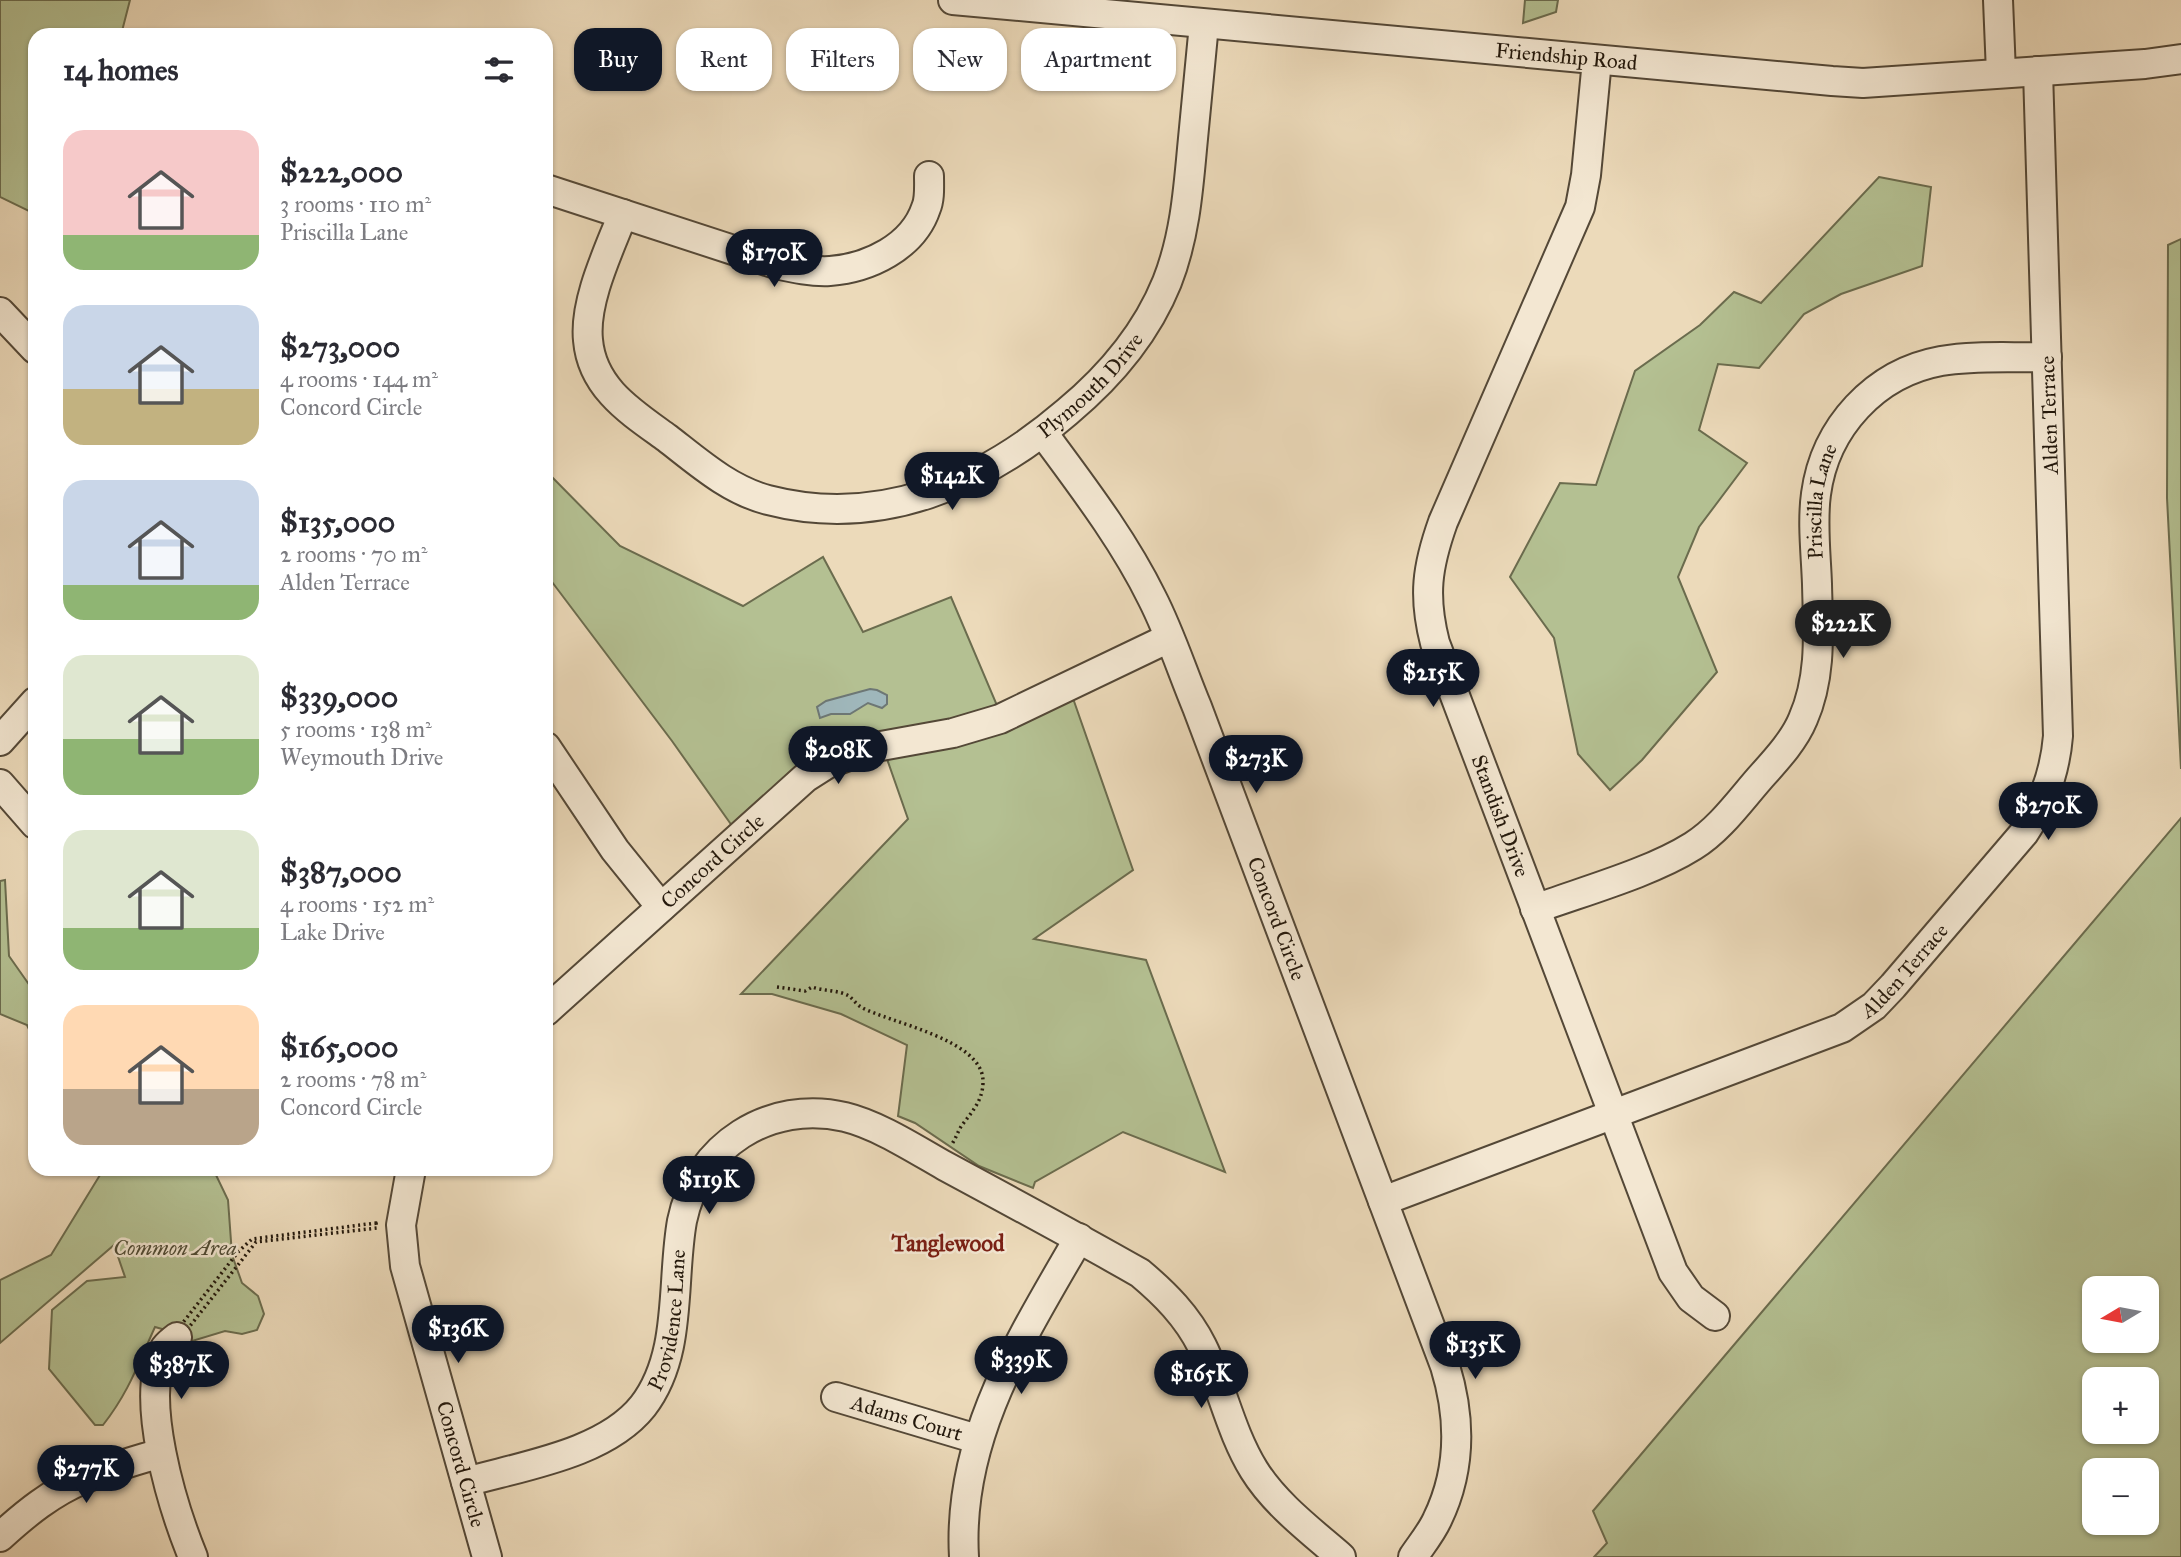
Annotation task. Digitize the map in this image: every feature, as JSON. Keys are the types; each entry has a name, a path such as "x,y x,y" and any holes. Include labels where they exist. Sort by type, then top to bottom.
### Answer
{"street":[{"name":"Friendship Road","path":"953,0 1863,83 2146,64 2181,59"},
{"path":"1998,0 2001,73"},
{"name":"Plymouth Drive","path":"621,220 592,301 588,327 592,360 600,379 621,404 722,479 747,493 803,507 847,509 891,504 937,492 1004,461 1043,433 1091,392 1122,359 1144,327 1167,282 1179,247 1186,214 1204,24"},
{"name":"Standish Drive","path":"1597,60 1586,175 1580,207 1443,522 1428,568 1426,595 1435,643 1673,1272 1691,1298 1715,1316"},
{"name":"Alden Terrace","path":"1383,1201 1830,1034 1859,1017 1893,986 2024,833 2035,816 2052,775 2058,736 2038,71"},
{"path":"553,192 621,220 800,270 830,271 850,268 875,259 905,242 918,226 928,205 929,176"},
{"path":"0,312 28,342"},
{"name":"Priscilla Lane","path":"1535,909 1664,862 1694,846 1734,809 1797,730 1813,695 1818,666 1815,495 1829,447 1852,411 1891,378 1924,365 1958,359 2047,357"},
{"name":"Concord Circle","path":"1043,433 1105,518 1153,600 1383,1201"},
{"name":"Concord Circle","path":"553,1005 805,778 827,764 870,748 953,733 1000,719 1169,638"},
{"path":"0,741 28,710"},
{"path":"553,757 615,850 661,907"},
{"path":"0,784 28,816"},
{"name":"Providence Lane","path":"466,1482 591,1445 621,1426 643,1406 665,1362 682,1222 690,1194 709,1161 736,1136 772,1118 796,1114 827,1114 860,1121 1079,1238"},
{"name":"Concord Circle","path":"410,1176 401,1225 405,1266 487,1557"},
{"path":"1383,1201 1446,1366 1455,1409 1457,1440 1451,1485 1438,1519 1413,1557"},
{"path":"964,1557 966,1489 977,1439 991,1401 1079,1238 1140,1273 1181,1313 1203,1348 1238,1440 1254,1470 1278,1500 1341,1557"},
{"path":"177,1337 166,1347 155,1382 161,1453 193,1557"},
{"name":"Adams Court","path":"836,1397 977,1439"},
{"path":"0,1537 39,1504 84,1478 161,1453"}],"path":[{"path":"777,986 805,991 812,987 849,996 861,1007 942,1037 965,1052 982,1073 984,1082 974,1111 958,1131 945,1166"},
{"path":"376,1223 377,1228 256,1242 179,1339 177,1337 174,1334 238,1252 252,1239 376,1223"}],"green space":[{"path":"0,0 130,0 123,28 28,28 28,211 0,197"},
{"path":"1525,0 1558,0 1556,12 1523,23"},
{"path":"1879,177 1931,187 1922,266 1841,294 1804,314 1759,368 1718,364 1699,430 1747,463 1699,527 1678,577 1717,672 1642,760 1610,790 1578,754 1554,638 1510,577 1560,483 1596,485 1635,371 1700,325 1734,292 1761,303"},
{"path":"2181,239 2181,769 2167,498 2168,245"},
{"path":"553,478 620,546 743,606 823,557 863,632 951,597 1001,715 1068,684 1133,870 1034,939 1146,960 1225,1172 1123,1132 1035,1182 1033,1188 979,1166 915,1123 898,1116 907,1045 841,1014 772,994 741,994 908,819 880,739 735,830 672,741 553,583"},
{"path":"2181,818 2181,1557 1594,1557 1607,1543 1593,1511"},
{"path":"5,880 9,956 28,983 28,1027 0,1014 0,881"},
{"name":"Common Area","path":"99,1176 216,1176 228,1200 232,1255 242,1283 258,1296 264,1314 257,1330 242,1334 225,1331 189,1342 155,1327 138,1366 112,1413 103,1425 95,1425 49,1369 52,1310 87,1281 125,1277 114,1245 0,1343 0,1280 51,1255"}],"water":[{"path":"870,689 887,695 887,704 882,708 868,703 850,714 831,714 820,718 817,707 826,701"}],"district":[{"name":"Tanglewood","path":"948,1243"}]}
